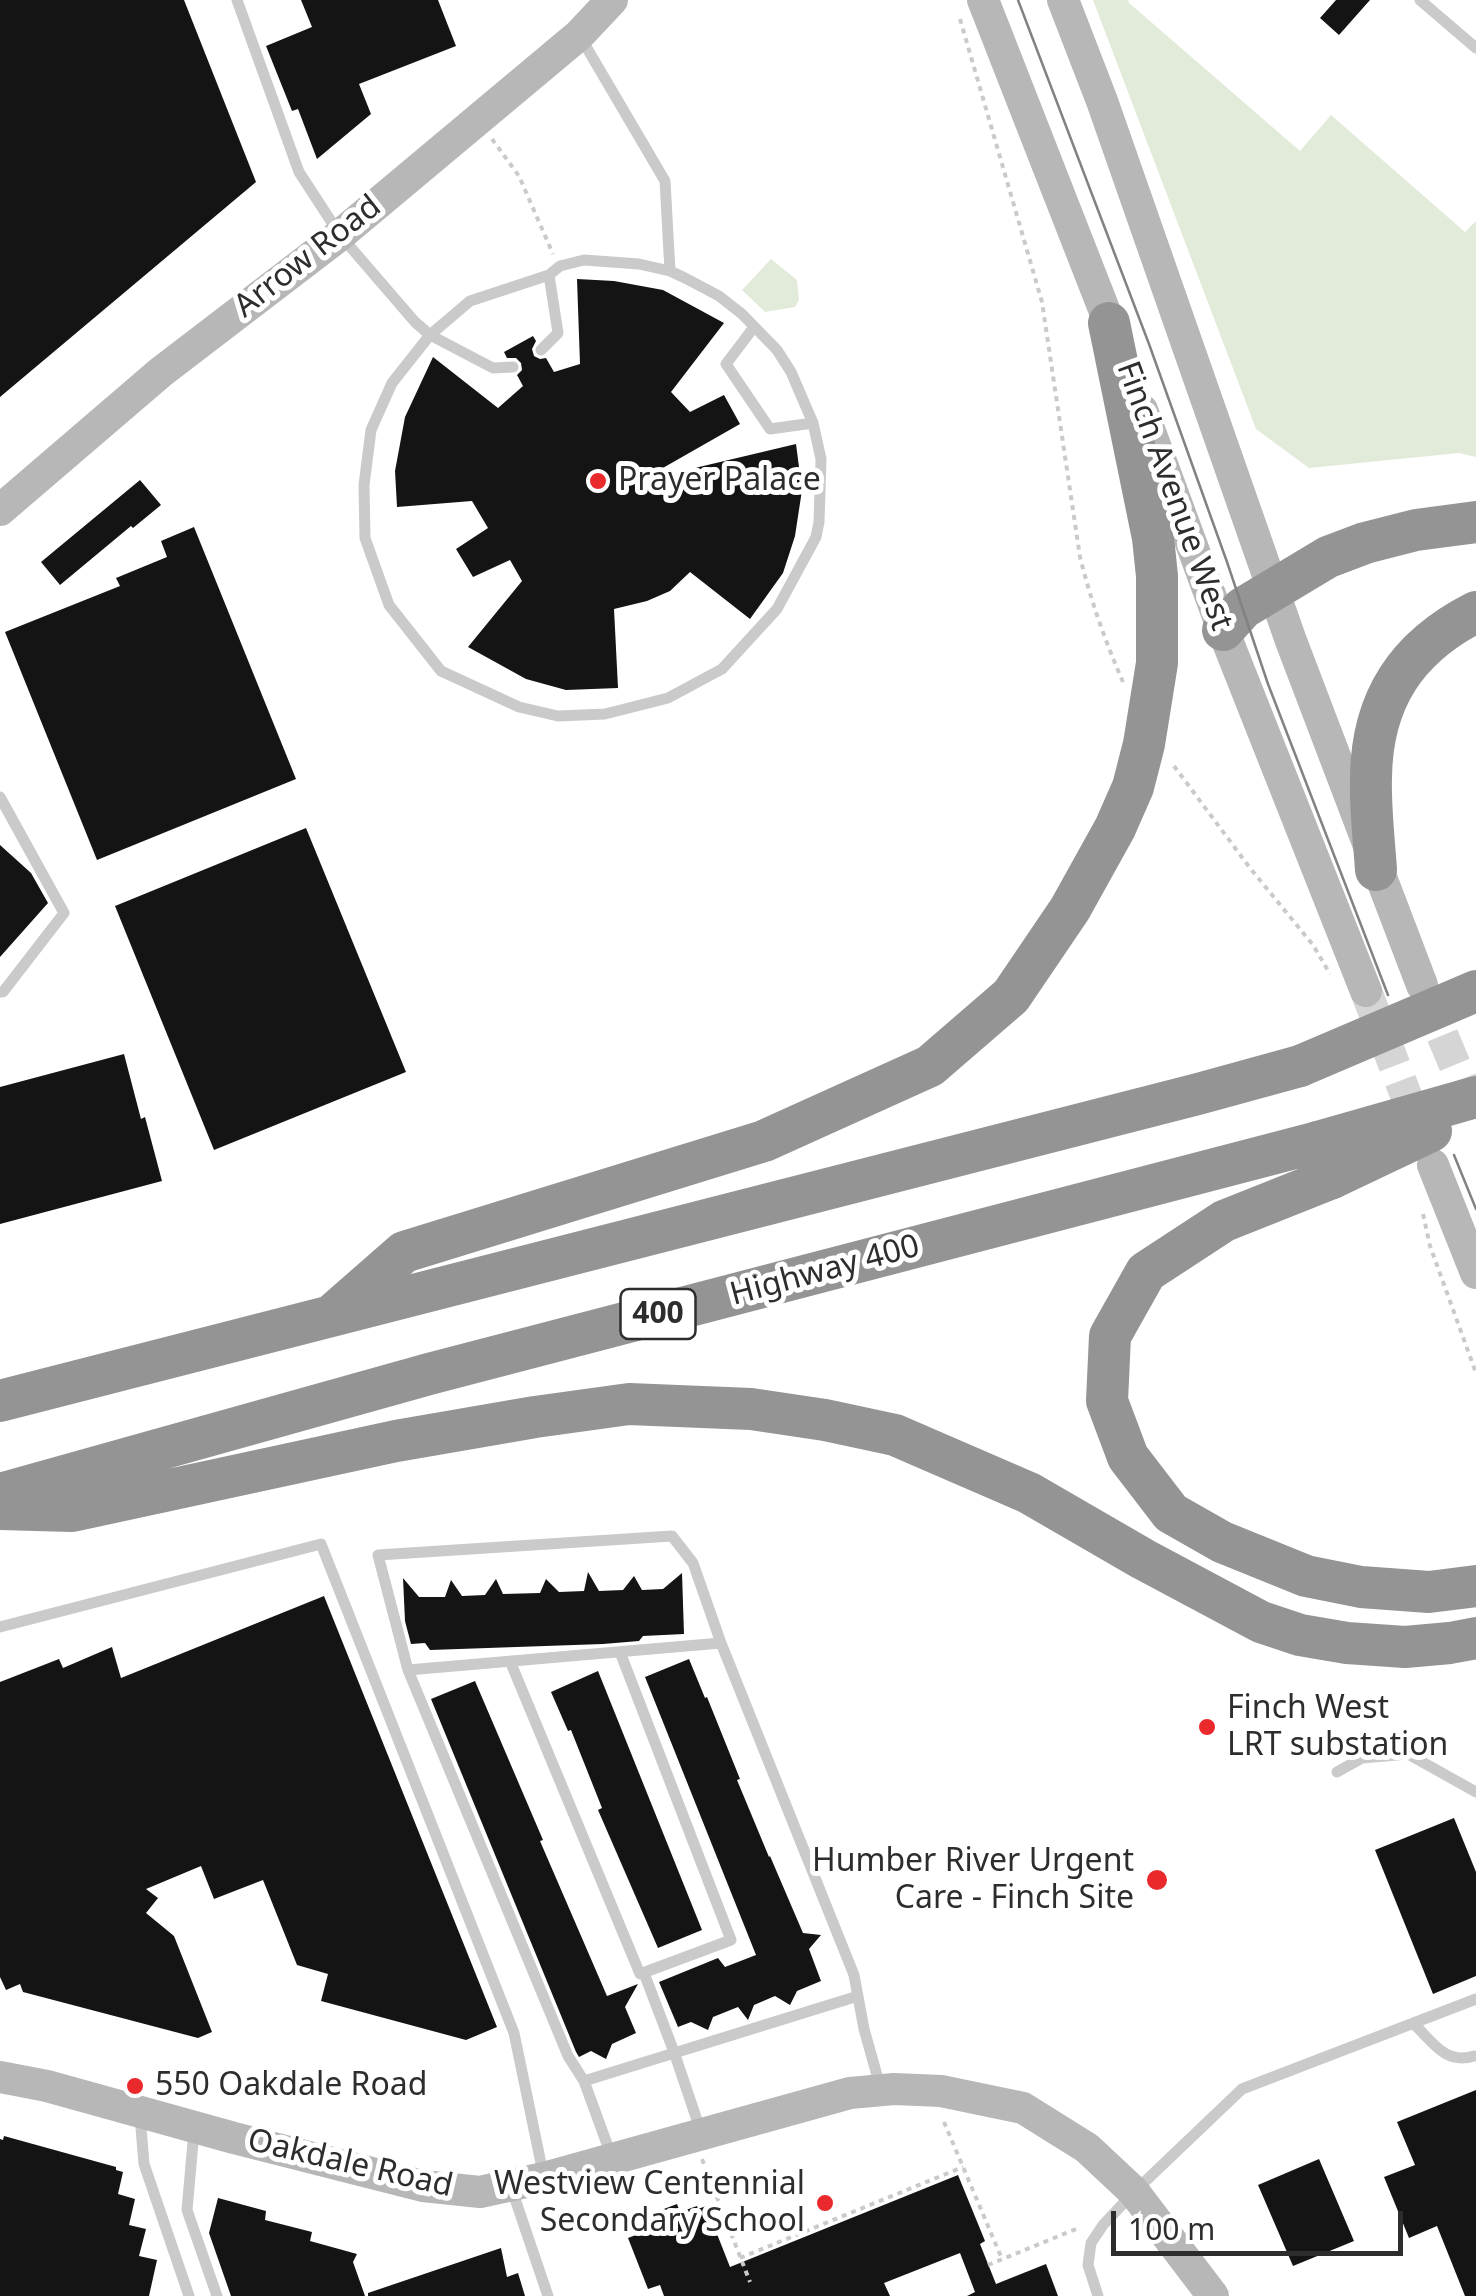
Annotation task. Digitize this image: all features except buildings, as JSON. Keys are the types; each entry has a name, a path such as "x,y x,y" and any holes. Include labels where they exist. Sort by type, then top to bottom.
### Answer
{"highway":[{"path":"332,1314 404,1252 764,1141 930,1066 1011,996 1070,910 1116,828 1133,787 1144,744 1157,663 1157,576 1152,538 1109,323"},
{"path":"1223,630 1244,608 1328,557 1416,530 1476,522"},
{"path":"1376,870 1370,781 1374,738 1382,712 1396,681 1416,653 1442,631 1476,612"},
{"path":"1300,1066 1476,990"},
{"name":"400","path":"0,1401 1476,1021"},
{"name":"Highway 400","path":"0,1494 448,1369 1325,1160 1476,1097"},
{"path":"1476,1109 1325,1160 1146,1272 1110,1336 1107,1401 1128,1457 1171,1513 1222,1542 1306,1576 1361,1587 1429,1592 1476,1586"},
{"path":"0,1509 72,1511 396,1441 535,1416 629,1404 752,1408 895,1435 1029,1494 1261,1622 1300,1635 1406,1647 1476,1638"}],"main road":[{"name":"Arrow Road","path":"1,508 161,372 340,235 579,34 612,0"},
{"name":"Finch Avenue West","path":"1063,0 1274,591 1422,986"},
{"name":"Finch Avenue West","path":"971,7 1109,323 1223,630 1366,992"},
{"path":"1433,1165 1476,1273"},
{"name":"Oakdale Road","path":"0,2076 423,2186 480,2192 613,2159 701,2144 850,2093 940,2091 1023,2108 1087,2148 1134,2192 1212,2296"}],"lane":[{"path":"237,0 299,172 340,235 430,335 493,368 512,367"},
{"path":"1420,0 1476,48"},
{"path":"579,34 665,181 670,271"},
{"path":"584,260 639,264 670,271 719,296 777,350 791,372 813,423 821,458 816,537 777,609 722,669 668,698 604,714 558,716 519,707 441,671 389,605 365,538 364,485 372,430 392,383 430,335 470,301 584,260"},
{"path":"542,350 558,333 548,275"},
{"path":"754,327 726,364 770,430 813,423"},
{"path":"0,797 64,912 0,992"},
{"path":"613,2159 584,2081 568,2056 408,1670 378,1555 672,1536 693,1563 721,1643 854,1975 864,2029 882,2090"},
{"path":"0,1627 321,1544 514,2033 544,2178"},
{"path":"408,1670 721,1643"},
{"path":"510,1661 640,1974 731,1940 620,1652"},
{"path":"1337,1772 1362,1758 1408,1754 1476,1792"},
{"path":"644,1973 674,2052 701,2144"},
{"path":"584,2081 858,1996"},
{"path":"1098,2296 1088,2265 1092,2243 1103,2226 1242,2090 1476,1999"},
{"path":"1413,2023 1449,2058 1474,2056"},
{"path":"140,2112 144,2164 189,2296"},
{"path":"194,2126 187,2210 217,2296"},
{"path":"511,2186 548,2296"}],"path":[{"path":"971,7 1042,302 1080,557 1107,645 1126,687"},
{"path":"478,119 519,176 560,266"},
{"path":"1174,766 1313,945 1331,976"},
{"path":"1422,1208 1430,1246 1476,1373"},
{"path":"944,2122 1002,2259"},
{"path":"701,2144 750,2282"},
{"path":"740,2258 963,2168"},
{"path":"988,2265 1076,2229"}],"green space":[{"path":"1093,0 1129,0 1300,151 1331,115 1465,232 1476,221 1476,457 1459,453 1309,468 1256,429"},
{"path":"771,259 797,280 799,300 795,307 765,312 742,290"}],"tunnel":[{"path":"1366,991 1422,1137"},
{"path":"1424,991 1476,1116"}],"tram line":[{"path":"1018,0 1149,344 1268,684 1388,995"},
{"path":"1454,1155 1476,1209"}],"place":[{"name":"Prayer Palace","path":"598,481"},
{"name":"Finch West LRT substation","path":"1207,1727"},
{"name":"Humber River Urgent Care - Finch Site","path":"1157,1880"},
{"name":"550 Oakdale Road","path":"135,2086"},
{"name":"Westview Centennial Secondary School","path":"825,2203"}]}
